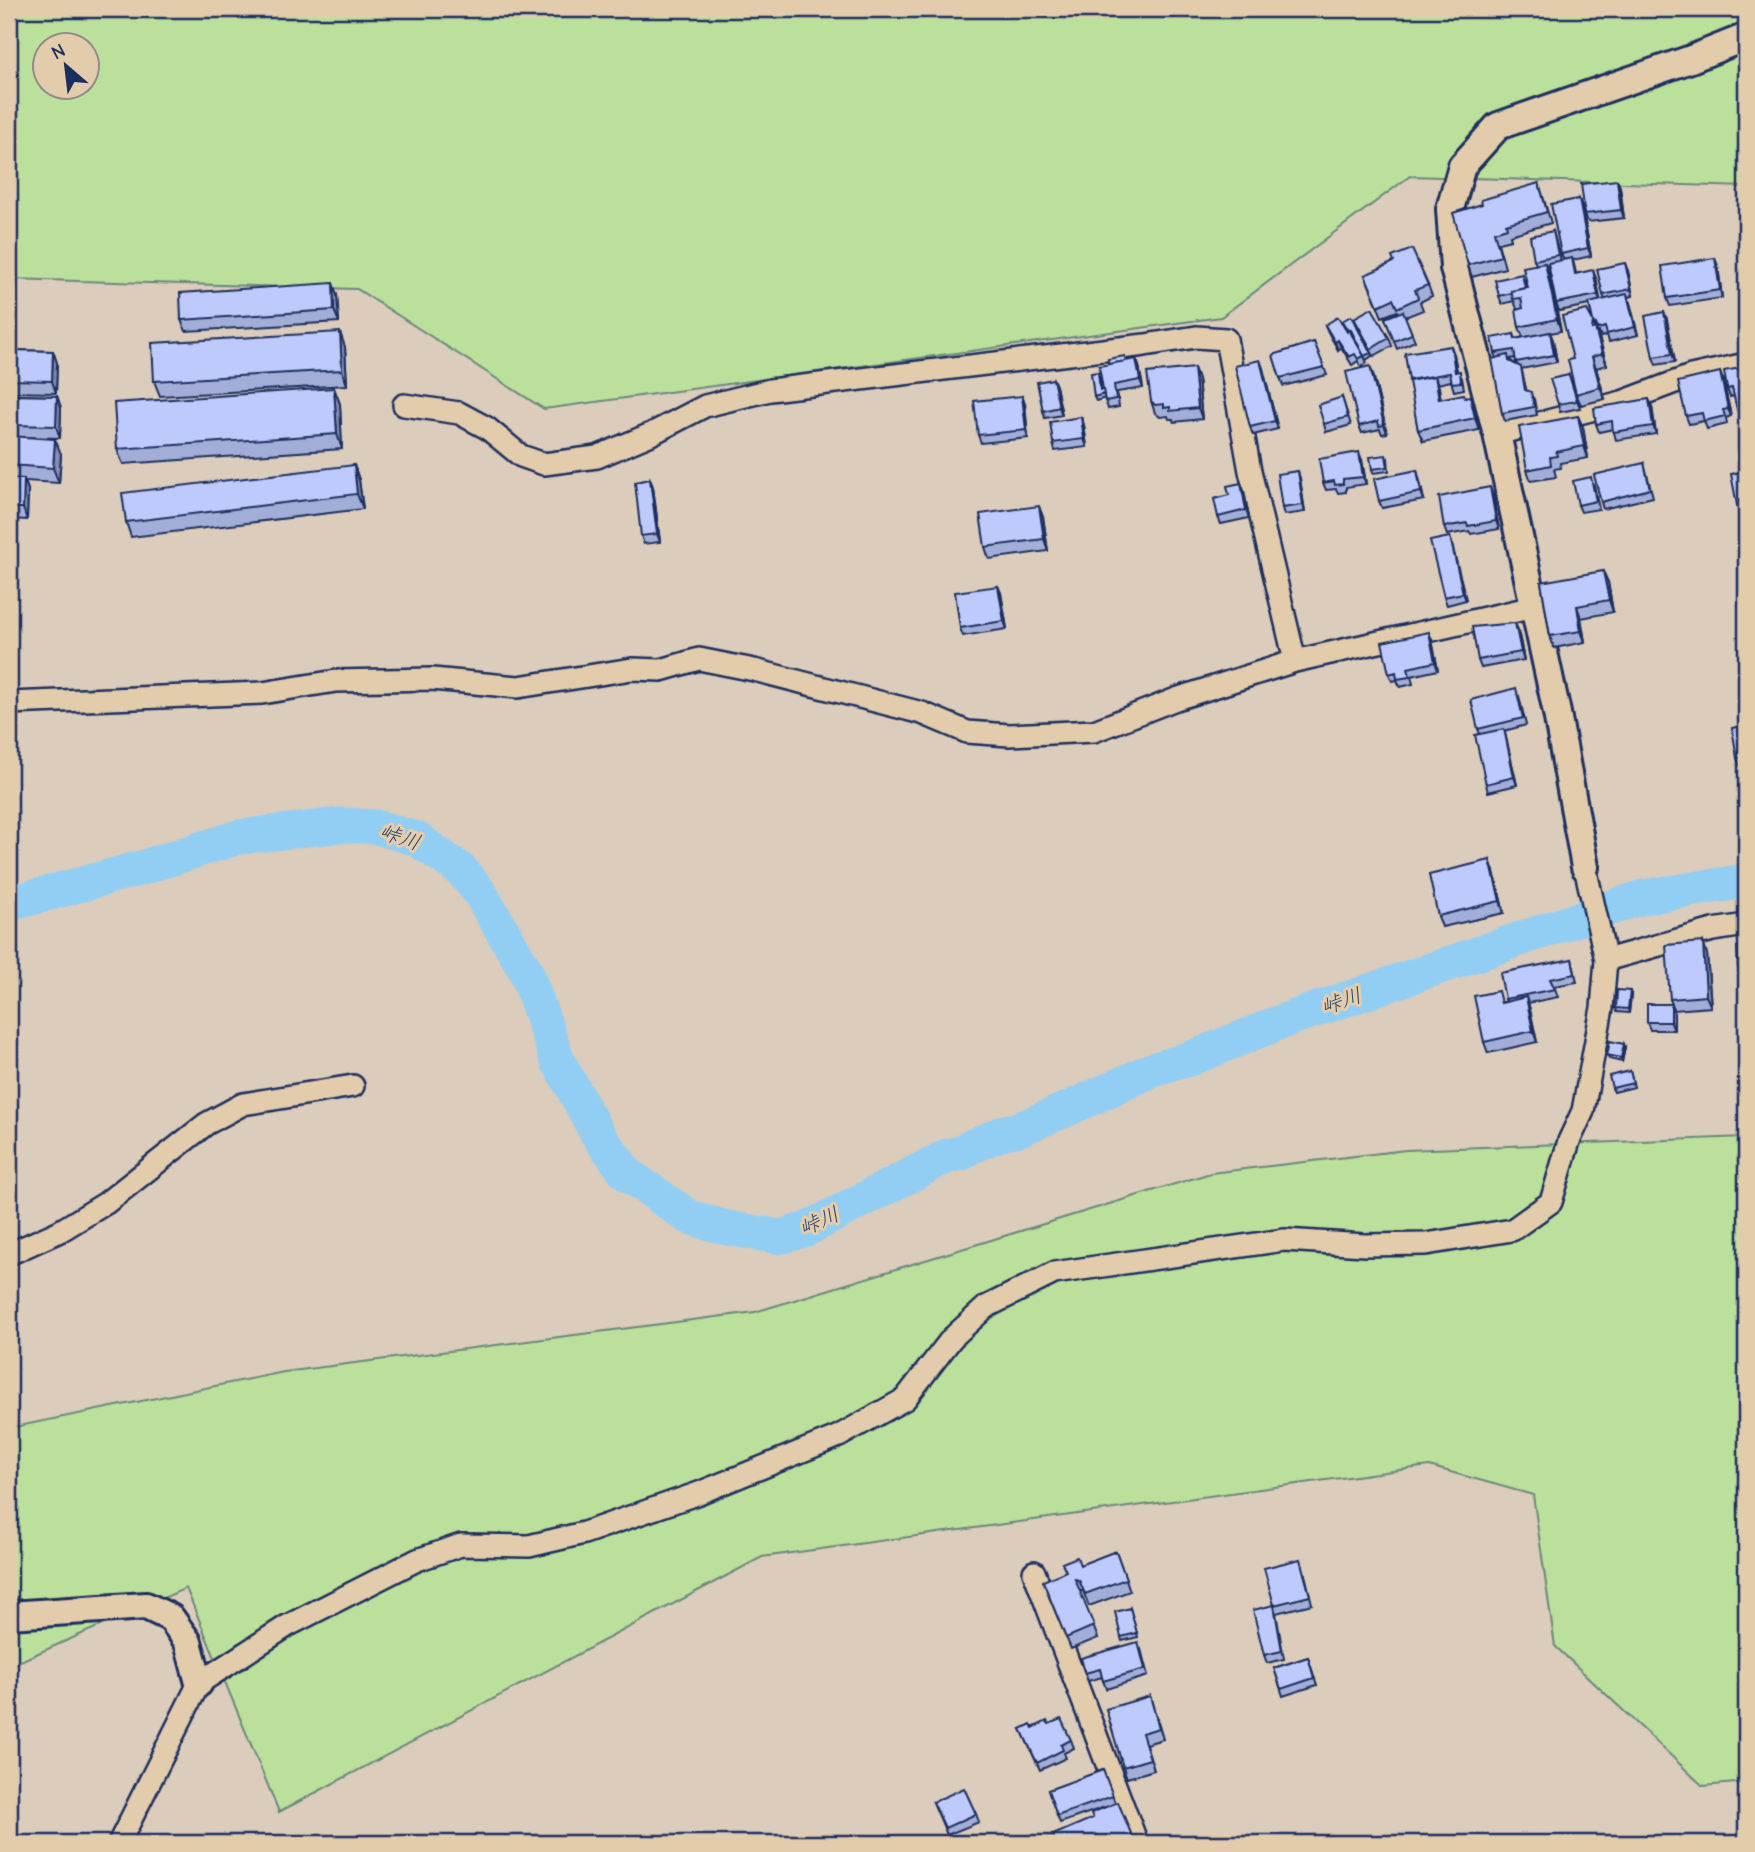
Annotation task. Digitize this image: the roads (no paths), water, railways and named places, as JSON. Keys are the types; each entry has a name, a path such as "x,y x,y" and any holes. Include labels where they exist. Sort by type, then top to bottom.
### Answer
{"street":[{"path":"119,1843 199,1683 287,1626 417,1560 461,1545 529,1546 584,1533 699,1493 839,1436 905,1399 952,1338 986,1307 1054,1273 1284,1240 1365,1245 1426,1244 1512,1230 1551,1202 1569,1141 1583,1111 1602,1008 1605,960 1557,713 1497,434 1454,268 1450,209 1462,166 1498,127 1746,37"},
{"path":"404,405 459,414 487,428 521,456 544,464 597,457 651,434 705,406 770,390 1196,337 1226,339 1250,471 1296,661"},
{"path":"1497,434 1622,402 1691,376 1746,364"},
{"path":"9,703 262,693 336,681 432,679 518,687 632,669 661,670 699,659 754,670 922,713 967,732 1009,735 1094,731 1176,699 1296,661 1534,607"},
{"path":"1605,960 1713,930 1746,925"},
{"path":"9,1254 60,1231 106,1203 206,1124 243,1104 353,1086"},
{"path":"1034,1572 1137,1843"},
{"path":"9,1615 146,1606 170,1618 182,1634 187,1642 199,1683"}],"waterway":[{"name":"峠川","path":"9,904 141,868 239,837 341,825 376,827 417,839 461,870 480,893 526,971 557,1059 598,1135 627,1174 689,1217 727,1228 780,1237 807,1229 947,1156 962,1153 1005,1132 1017,1130 1072,1107 1152,1070 1192,1058 1286,1020 1643,897 1746,881"}]}
